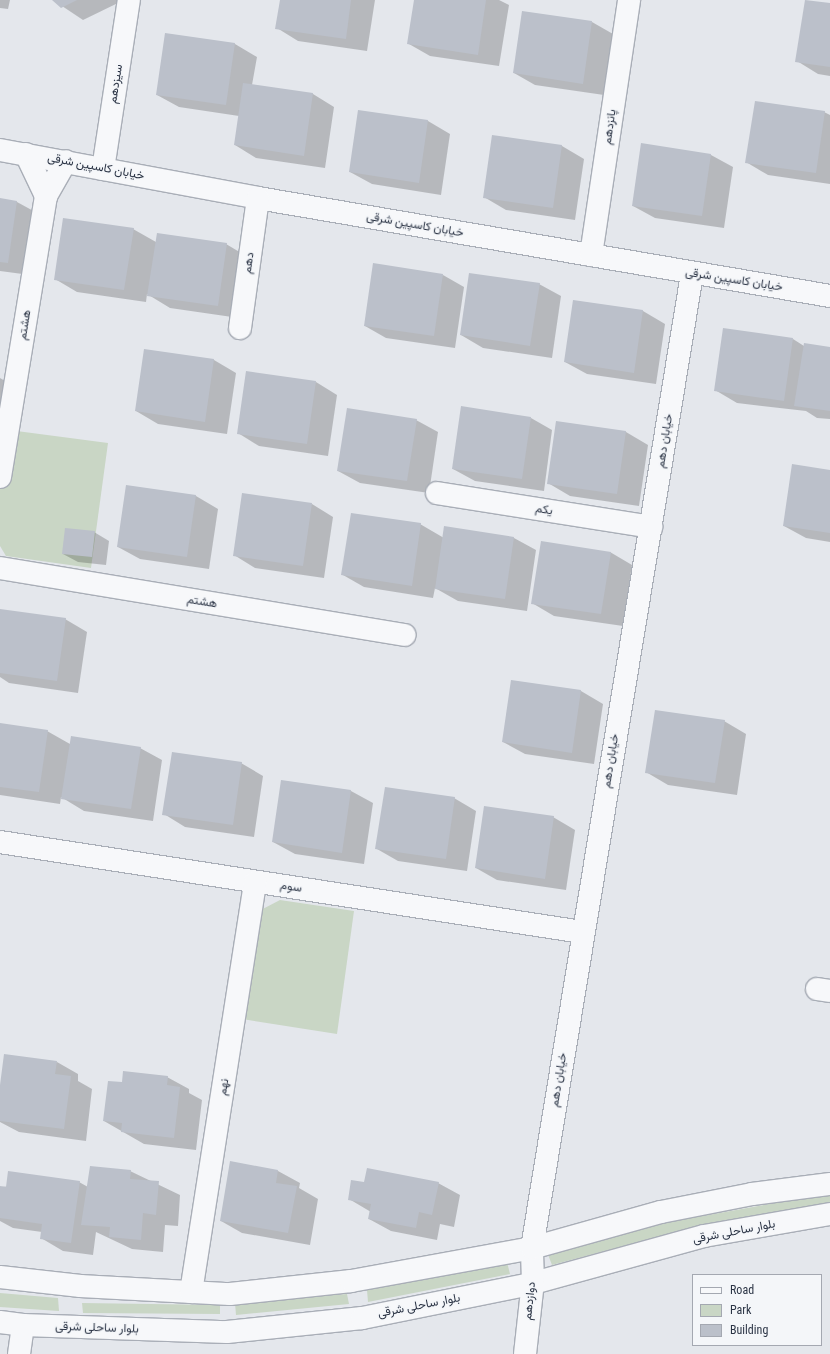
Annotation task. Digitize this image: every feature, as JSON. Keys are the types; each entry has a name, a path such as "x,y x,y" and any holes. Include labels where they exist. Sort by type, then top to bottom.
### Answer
{"street":[{"name":"سیزدهم","path":"103,168 129,0"},
{"name":"پانزدهم","path":"591,255 629,0"},
{"name":"خیابان کاسپین شرقی","path":"0,150 66,161 258,198 591,255 692,274 830,296"},
{"path":"26,154 46,196"},
{"path":"46,196 66,161"},
{"name":"هشتم","path":"0,477 46,196"},
{"name":"دهم","path":"240,328 258,198"},
{"name":"خیابان دهم","path":"532,1248 582,932 651,527 692,274"},
{"name":"یکم","path":"437,493 651,527"},
{"name":"هشتم","path":"0,568 404,635"},
{"name":"سوم","path":"0,842 582,932"},
{"name":"نهم","path":"191,1292 255,882"},
{"path":"0,1277 80,1286 230,1294 351,1281 532,1248 661,1212 752,1194 830,1184"},
{"name":"بلوار ساحلی شرقی","path":"0,1322 23,1325 227,1332 362,1318 533,1281 704,1236 830,1214"},
{"name":"دوازدهم","path":"524,1354 533,1281 532,1248"},
{"path":"19,1354 23,1325"}],"green space":[{"path":"9,430 108,443 91,568 6,556 0,546 0,486"},
{"path":"280,900 354,911 337,1034 242,1019 257,912"},
{"path":"830,1193 830,1205 676,1232 552,1265 547,1252 675,1221"},
{"path":"507,1262 510,1274 368,1302 367,1290"},
{"path":"0,1293 58,1298 59,1311 0,1307"},
{"path":"347,1294 349,1304 236,1315 235,1303"},
{"path":"82,1303 220,1305 220,1314 83,1313"}],"building":[{"path":"52,0 77,0 61,8"},
{"path":"280,0 351,0 346,39 275,29"},
{"path":"414,0 486,0 478,55 407,44"},
{"path":"805,0 830,3 830,67 795,62"},
{"path":"522,11 592,21 583,84 513,73"},
{"path":"165,33 235,43 226,105 156,95"},
{"path":"243,83 313,93 304,156 234,145"},
{"path":"755,101 825,111 816,173 745,163"},
{"path":"358,110 428,120 419,183 349,172"},
{"path":"492,135 562,145 553,208 483,198"},
{"path":"641,143 711,154 702,216 632,206"},
{"path":"0,198 17,201 8,263 0,262"},
{"path":"63,218 134,228 124,290 54,280"},
{"path":"157,233 227,243 218,306 147,296"},
{"path":"373,263 443,274 434,336 364,326"},
{"path":"469,273 540,283 530,346 460,335"},
{"path":"573,300 643,310 634,373 564,362"},
{"path":"723,328 793,338 784,401 714,391"},
{"path":"804,343 830,347 830,411 794,406"},
{"path":"144,349 214,359 205,422 135,411"},
{"path":"246,371 316,381 307,444 237,434"},
{"path":"461,406 531,417 522,479 452,469"},
{"path":"347,408 417,419 407,481 337,471"},
{"path":"556,421 626,431 617,494 547,484"},
{"path":"792,464 830,470 830,533 783,526"},
{"path":"126,485 196,495 187,557 117,547"},
{"path":"242,493 312,503 303,566 233,556"},
{"path":"351,513 421,523 412,586 341,575"},
{"path":"444,526 514,537 505,599 435,589"},
{"path":"65,528 95,531 92,557 62,554"},
{"path":"541,541 611,552 601,614 531,604"},
{"path":"0,609 66,618 57,681 0,673"},
{"path":"511,680 581,690 572,753 502,742"},
{"path":"655,710 725,720 715,783 645,773"},
{"path":"0,723 48,730 39,792 0,787"},
{"path":"71,736 141,747 131,809 61,799"},
{"path":"172,752 242,762 233,825 162,815"},
{"path":"281,780 351,790 342,853 272,842"},
{"path":"385,787 455,797 446,859 375,849"},
{"path":"484,806 554,816 545,879 475,868"},
{"path":"4,1054 57,1061 55,1074 71,1076 64,1129 0,1121 0,1085"},
{"path":"123,1071 168,1076 167,1085 180,1087 174,1138 121,1132 122,1123 103,1121 108,1081 122,1082"},
{"path":"230,1161 278,1170 276,1183 297,1186 288,1233 220,1221"},
{"path":"90,1166 131,1170 130,1179 159,1181 156,1215 143,1213 141,1240 109,1237 110,1227 81,1225"},
{"path":"367,1168 439,1182 432,1215 419,1212 416,1228 368,1219 371,1204 348,1200 351,1180 364,1182"},
{"path":"8,1171 80,1181 71,1243 40,1239 42,1224 0,1218 0,1186 6,1187"}]}
